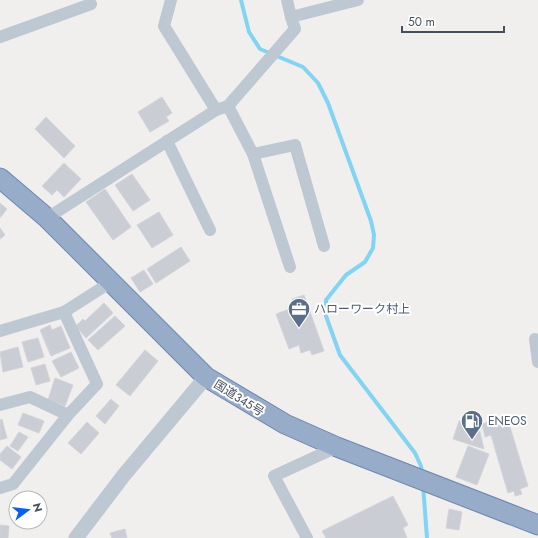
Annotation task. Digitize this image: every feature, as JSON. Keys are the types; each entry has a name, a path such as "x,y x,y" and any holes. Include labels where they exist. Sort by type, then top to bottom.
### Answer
{"highway":[{"name":"国道345号","path":"0,178 47,218 206,377 285,424 338,447 538,525"}],"street":[{"path":"171,0 164,26 216,110"},
{"path":"47,218 216,110 228,106 294,29 287,0"},
{"path":"291,17 359,0"},
{"path":"0,36 90,4"},
{"path":"228,106 253,154 290,267"},
{"path":"167,141 210,230"},
{"path":"253,154 295,145 324,246"},
{"path":"0,331 64,312 111,282"},
{"path":"0,488 13,484 68,415 97,384 64,312"},
{"path":"535,339 538,362"},
{"path":"76,538 124,475 206,377"},
{"path":"0,405 30,397 68,415"},
{"path":"307,538 274,476 338,447"}],"building":[{"path":"162,97 172,113 166,117 169,121 150,132 138,112"},
{"path":"46,117 75,146 64,158 35,129"},
{"path":"64,163 81,179 64,197 57,190 52,195 42,186"},
{"path":"132,174 150,200 133,211 115,185"},
{"path":"105,189 131,227 113,240 86,202"},
{"path":"0,203 7,209 0,218"},
{"path":"159,212 173,235 152,248 137,225"},
{"path":"0,228 5,235 0,239"},
{"path":"181,247 190,261 156,283 147,269"},
{"path":"144,270 153,284 140,292 131,278"},
{"name":"ハローワーク村上","path":"304,295 324,351 312,355 310,350 301,353 299,345 289,349 276,314 295,307 292,299"},
{"path":"104,303 113,313 86,338 76,326 83,319 85,321"},
{"path":"115,316 125,326 98,350 88,340"},
{"path":"50,325 52,330 61,326 70,348 51,356 40,330"},
{"path":"38,338 44,357 28,362 22,342"},
{"path":"18,347 23,367 3,372 0,352"},
{"path":"145,350 158,361 130,396 116,385"},
{"path":"71,352 79,368 61,377 52,361"},
{"path":"45,364 50,381 36,385 31,368"},
{"path":"55,378 73,385 65,406 48,400"},
{"path":"111,399 119,406 105,424 96,416"},
{"path":"23,413 44,421 39,433 18,425"},
{"path":"507,417 528,486 520,489 522,494 515,496 514,491 508,493 491,435 485,437 482,424"},
{"path":"2,419 7,438 0,440 0,420"},
{"path":"459,421 479,428 484,449 453,439"},
{"path":"87,422 99,433 81,454 68,443"},
{"path":"19,432 28,437 18,451 10,446"},
{"path":"7,446 21,457 12,469 0,460 0,454"},
{"path":"468,446 489,454 477,485 456,477"},
{"path":"393,496 408,525 403,528 407,538 326,538 322,531"},
{"path":"449,509 462,512 459,530 446,528"},
{"path":"0,525 8,526 8,538 0,538"},
{"path":"125,529 127,538 112,538 110,533"}],"waterway":[{"path":"241,0 249,32 260,49 303,67 318,83 328,103 371,221 374,235 373,248 365,262 346,275 326,300 326,316 340,355 415,453 421,466 422,474"},
{"path":"423,485 427,538"}],"place":[{"name":"ハローワーク村上","path":"299,328"},
{"name":"ENEOS","path":"472,440"}]}
